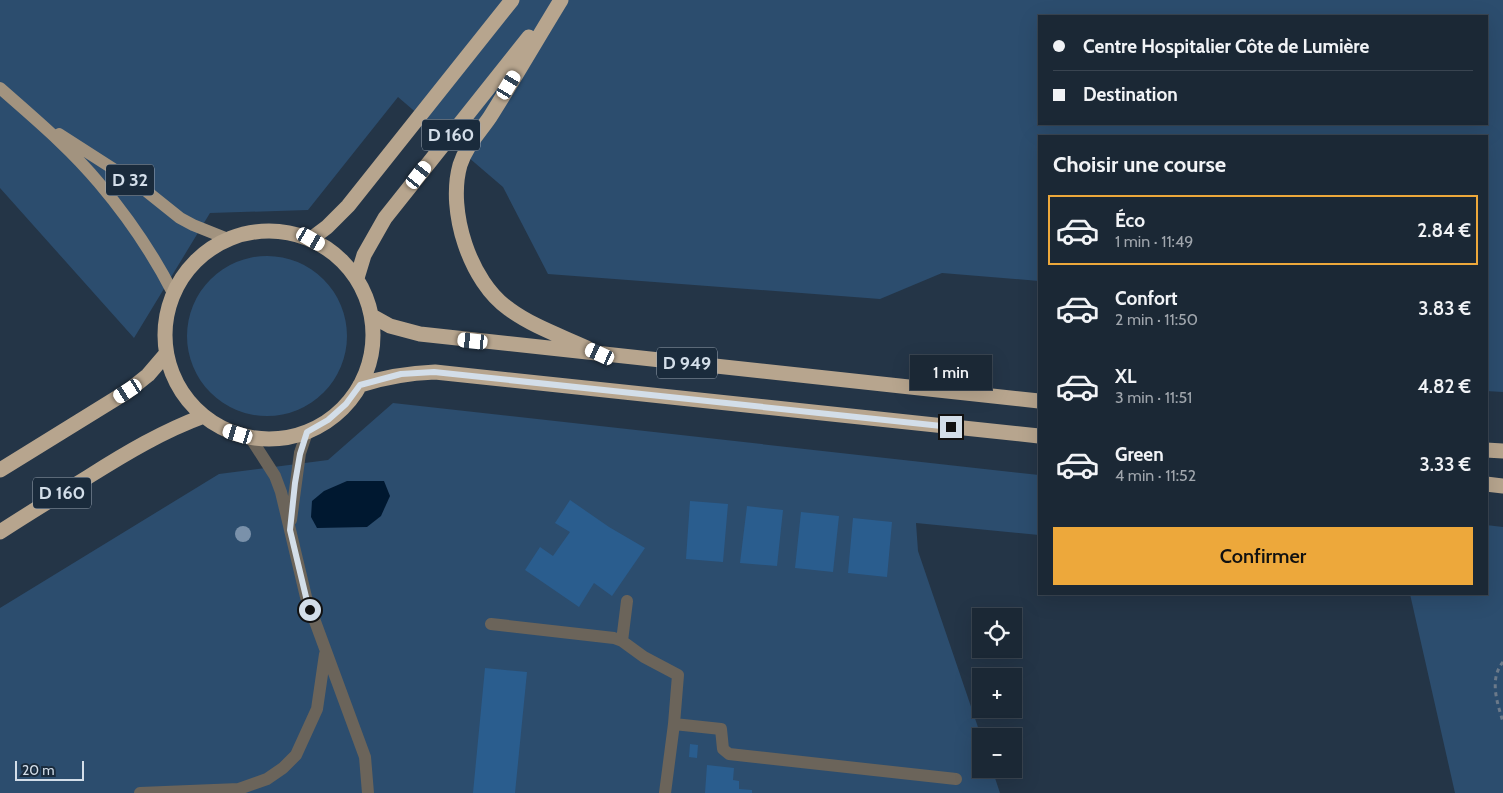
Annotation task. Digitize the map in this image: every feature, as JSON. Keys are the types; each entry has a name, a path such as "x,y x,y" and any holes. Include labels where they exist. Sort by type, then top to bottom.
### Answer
{"highway":[{"name":"D 160","path":"311,239 348,206 512,0"},
{"name":"D 160","path":"357,278 364,255 385,218 559,0"},
{"path":"559,0 489,119 465,152 460,166 457,187 458,209 470,258 482,280 493,294 507,308 524,319 600,354"},
{"path":"255,231 284,231 311,239 329,249 345,262 357,278 366,296 372,316 374,340 370,363 360,385 346,404 328,420 307,432 269,439 250,437 226,430 204,416 191,404 171,372 166,354 165,323 173,293 182,276 195,261 210,248 228,239 255,231"},
{"name":"D 949","path":"372,316 390,326 420,334 1038,401"},
{"name":"D 160","path":"0,470 128,391 148,374 166,354"},
{"name":"D 949","path":"360,385 401,374 434,372 1038,436"},
{"name":"D 160","path":"0,532 124,455 161,434 204,416"},
{"path":"1488,450 1503,452"},
{"path":"1488,484 1503,486"}],"main road":[{"name":"D 32","path":"0,88 76,157 98,182 154,258 173,293"},
{"name":"D 32","path":"33,117 140,186 180,218 193,226 228,239"}],"street":[{"path":"290,530 300,454 307,432"},
{"path":"250,437 275,476 281,492 306,597 365,757 368,793"},
{"path":"622,641 627,601"},
{"path":"491,624 614,638 678,675 665,793"},
{"path":"140,793 240,791 267,779 283,768 296,755 317,709 326,652"},
{"path":"674,724 721,730 723,749 730,754 956,779"}],"path":[{"path":"1503,662 1496,670 1495,695 1503,722"}],"shaded area":[{"path":"0,0 1503,0 1503,392 1488,391 1488,135 1038,135 1038,281 942,273 880,299 548,274 503,187 398,97 308,210 210,213 134,338 0,188"},
{"path":"267,256 298,262 318,274 329,285 341,305 347,336 341,367 329,387 318,398 298,410 267,416 236,410 216,398 205,387 193,367 187,336 193,305 205,285 216,274 236,262"},
{"path":"393,403 1038,475 1038,535 916,523 918,551 972,710 972,718 975,718 978,728 972,728 972,778 995,778 1000,793 0,793 0,608 219,474 328,460"},
{"path":"347,481 384,481 390,496 381,516 367,527 317,528 311,517 312,501 324,491"},
{"path":"1488,525 1503,527 1503,793 1455,793 1410,595 1488,595"}],"building":[{"path":"570,500 609,527 645,548 612,596 594,583 579,607 525,570 540,547 553,556 570,532 555,523"},
{"path":"690,501 728,504 723,562 686,559"},
{"path":"747,506 783,510 777,566 740,563"},
{"path":"801,512 839,516 833,572 795,568"},
{"path":"853,518 892,522 887,577 848,573"},
{"path":"485,668 527,672 515,793 473,793"},
{"path":"690,744 698,745 697,758 689,757"},
{"path":"707,765 734,768 733,780 739,781 739,789 752,790 752,793 705,793"}],"route":[{"path":"310,610 290,530 300,454 307,432 328,420 346,404 360,385 384,378 401,374 434,372 951,427"}]}
